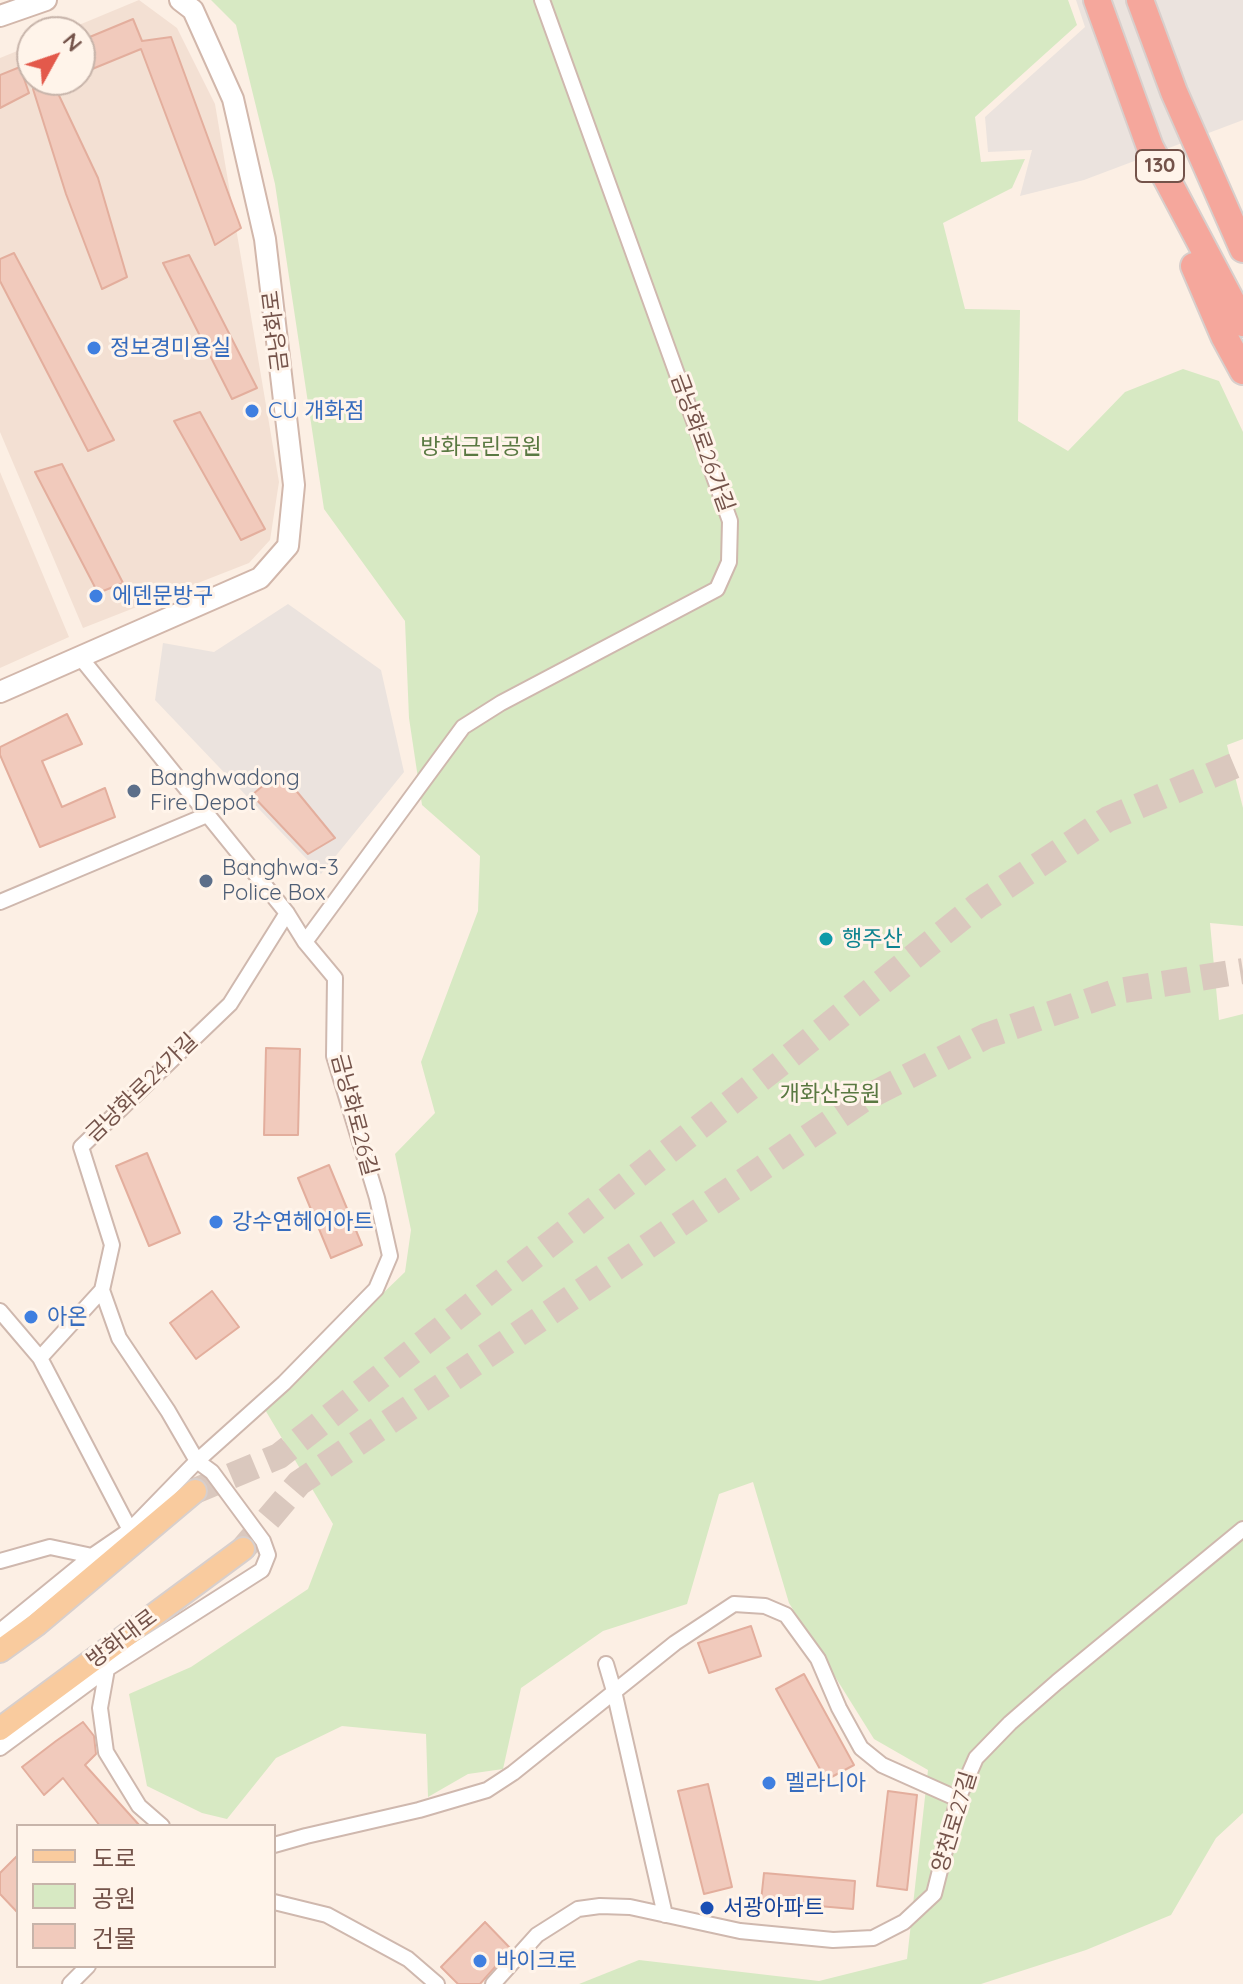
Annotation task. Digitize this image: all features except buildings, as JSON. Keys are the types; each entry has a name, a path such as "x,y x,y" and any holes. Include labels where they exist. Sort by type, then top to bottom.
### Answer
{"highway":[{"name":"130","path":"1097,0 1150,147 1243,323"},
{"name":"130","path":"1140,0 1174,92 1243,249"},
{"path":"1174,92 1243,208"},
{"path":"1150,147 1181,235 1224,336 1243,371"}],"main road":[{"path":"0,1651 36,1625 195,1491"},
{"name":"방화대로","path":"0,1729 243,1549"}],"street":[{"path":"0,16 46,0"},
{"name":"금낭화로","path":"0,692 260,578 288,546 294,485 265,239 233,99 193,10 180,0"},
{"name":"금낭화로26가길","path":"305,942 463,727 501,703 717,589 729,562 730,521 542,0"},
{"name":"금낭화로26길","path":"0,1631 92,1556 130,1530 197,1461 284,1383 376,1289 390,1256 377,1198 334,1056 335,978 305,942 287,913 80,657"},
{"path":"0,902 207,815"},
{"name":"금낭화로24가길","path":"40,1358 102,1290 112,1245 81,1147 230,1004 287,913"},
{"path":"0,1748 107,1669 262,1570 268,1555 263,1541 212,1472 197,1461 119,1338 102,1290"},
{"path":"3,1319 40,1358 130,1530"},
{"name":"양천로27길","path":"493,1984 537,1935 578,1909 630,1907 740,1931 833,1940 873,1938 904,1922 934,1894 958,1799 976,1758 1010,1723 1243,1529"},
{"path":"0,1561 50,1547 92,1556"},
{"path":"276,1844 487,1790 513,1773 675,1643 734,1604 765,1606 786,1615 818,1659 839,1708 861,1748 882,1765 958,1799"},
{"path":"606,1664 665,1915"},
{"path":"107,1669 100,1708 106,1752 139,1806 160,1824"},
{"path":"276,1902 327,1915 408,1959 437,1984"},
{"path":"70,1984 86,1968"}],"shaded area":[{"path":"139,0 177,28 215,104 279,482 270,540 249,563 83,628 0,432 0,58 16,52 16,96 96,96 96,18"},
{"path":"1076,0 1243,0 1243,120 1084,180 1020,196 1032,150 988,152 985,117 1085,27"},
{"path":"0,472 69,637 0,668"},
{"path":"288,604 381,670 404,772 321,874 155,700 163,643 214,652"}],"green space":[{"name":"개화산공원","path":"211,0 1068,0 1077,25 975,117 981,162 1025,159 1012,188 943,223 965,309 1020,310 1018,421 1068,451 1125,392 1183,369 1219,381 1243,432 1243,739 1227,745 1243,808 1243,926 1210,923 1219,1020 1243,1014 1243,1813 1216,1838 1171,1915 1086,1950 981,1984 579,1984 639,1960 819,1981 907,1959 928,1770 874,1739 789,1603 753,1482 719,1494 687,1604 603,1631 521,1688 503,1769 468,1774 428,1797 426,1734 342,1726 276,1758 227,1819 202,1813 147,1786 129,1694 191,1667 308,1589 333,1524 264,1408 405,1272 411,1230 395,1154 435,1113 421,1062 478,911 480,856 422,805 409,718 405,621 324,509 275,184 236,25"}],"tunnel":[{"path":"195,1491 279,1456 978,905 1108,819 1243,762"},
{"path":"243,1549 299,1483 864,1099 986,1036 1118,991 1243,971"}],"place":[{"name":"정보경미용실","path":"94,348"},
{"name":"CU 개화점","path":"252,411"},
{"name":"에덴문방구","path":"96,596"},
{"name":"Banghwadong Fire Depot","path":"134,791"},
{"name":"Banghwa-3 Police Box","path":"206,881"},
{"name":"행주산","path":"826,939"},
{"name":"강수연헤어아트","path":"216,1222"},
{"name":"아온","path":"31,1317"},
{"name":"멜라니아","path":"769,1783"},
{"name":"서광아파트","path":"707,1908"},
{"name":"바이크로","path":"480,1961"}],"park label":[{"name":"방화근린공원","path":"481,447"}]}
